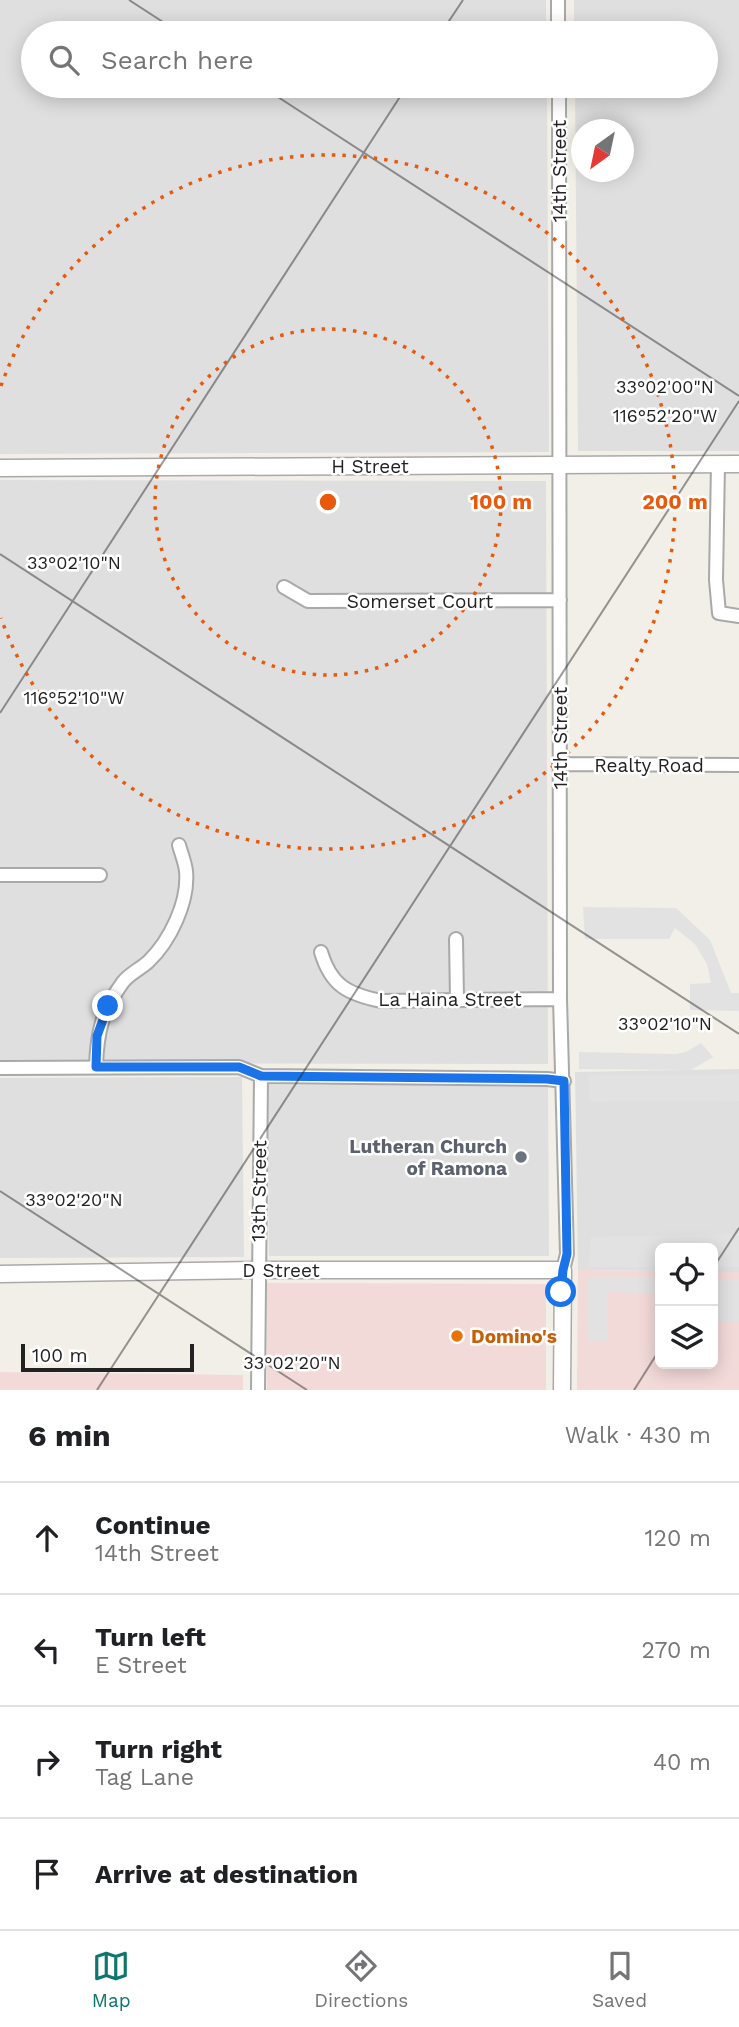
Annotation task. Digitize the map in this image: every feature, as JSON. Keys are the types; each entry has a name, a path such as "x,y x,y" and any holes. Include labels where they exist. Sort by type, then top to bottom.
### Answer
{"street":[{"path":"558,0 558,21"},
{"name":"14th Street","path":"559,98 560,999 567,1254 563,1270 562,1390"},
{"path":"718,464 716,580 719,613 739,616"},
{"name":"H Street","path":"0,468 739,464"},
{"name":"Somerset Court","path":"284,586 308,601 560,600"},
{"name":"Realty Road","path":"559,764 739,765"},
{"path":"96,1067 97,1036 108,1006 125,979 148,961 171,933 182,905 186,872 179,845"},
{"path":"0,874 100,875"},
{"path":"456,939 457,999"},
{"name":"La Haina Street","path":"321,953 326,968 342,988 356,995 381,1001 560,999"},
{"path":"0,1068 239,1067 261,1076 564,1081"},
{"name":"13th Street","path":"258,1390 257,1270 261,1076"},
{"name":"D Street","path":"0,1274 257,1270 563,1270"}],"shaded area":[{"path":"0,0 546,0 546,21 21,21 21,98 547,98 549,452 0,454"},
{"path":"574,0 739,0 739,451 578,451 576,182 634,182 634,119 575,119 575,98 718,98 718,21 574,21"},
{"path":"0,480 546,481 548,1064 0,1063"},
{"path":"583,907 676,908 710,940 731,993 739,993 739,1011 690,1010 690,984 711,983 707,964 695,944 675,928 669,939 585,939"},
{"path":"701,1043 713,1057 691,1070 579,1069 579,1052 676,1054 686,1052"},
{"path":"739,1069 739,1272 718,1272 718,1243 655,1243 655,1271 578,1270 575,1072"},
{"path":"739,1074 739,1101 590,1102 588,1075"},
{"path":"242,1077 244,1257 0,1258 0,1078"},
{"path":"267,1085 548,1085 549,1256 269,1256"},
{"path":"739,1234 739,1267 718,1267 718,1243 655,1243 655,1267 588,1267 591,1237"},
{"path":"578,1270 655,1271 655,1369 718,1369 718,1272 739,1272 739,1390 577,1390"},
{"path":"588,1277 655,1278 655,1293 607,1292 607,1342 588,1342"},
{"path":"718,1279 739,1279 739,1321 718,1321"},
{"path":"267,1283 546,1284 546,1390 267,1390"},
{"path":"0,1372 243,1375 243,1390 0,1390"}],"place":[{"name":"Lutheran Church of Ramona","path":"521,1157"},
{"name":"Domino's","path":"457,1336"}],"route":[{"path":"108,1006 97,1036 96,1067 239,1067 261,1076 564,1081 567,1254 561,1292"}]}
